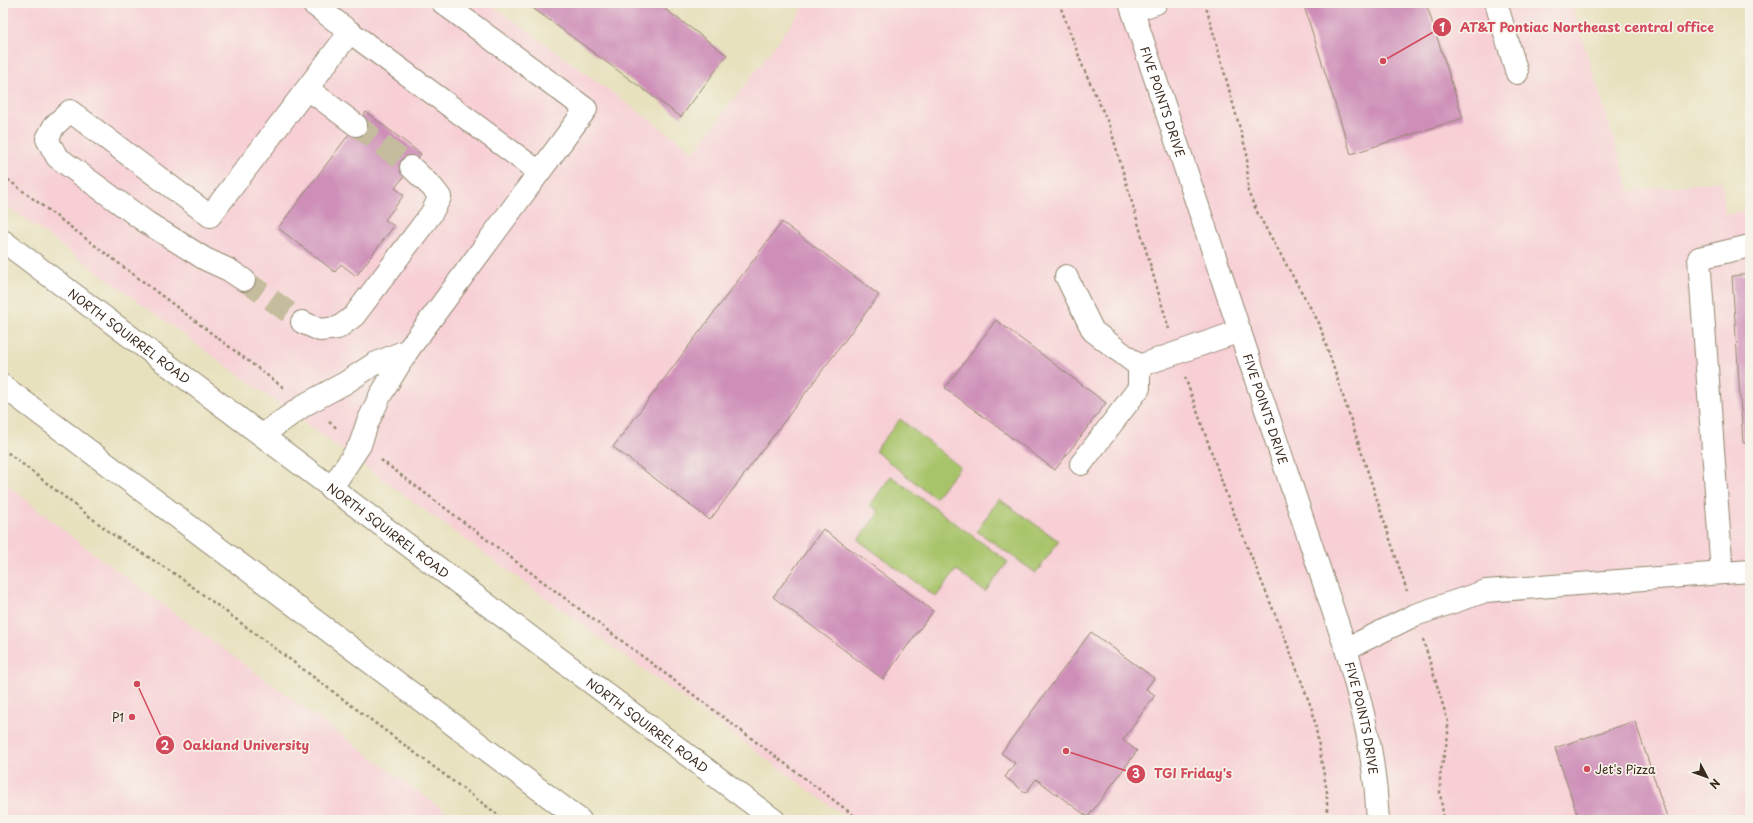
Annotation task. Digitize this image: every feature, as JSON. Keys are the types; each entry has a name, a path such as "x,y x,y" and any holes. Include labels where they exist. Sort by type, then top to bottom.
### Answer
{"main road":[{"path":"312,3 539,172"},
{"path":"331,489 360,445 367,424 380,396 408,350 586,109 443,3"},
{"path":"1132,7 1156,3"},
{"path":"1496,3 1517,73"},
{"name":"FIVE POINTS DRIVE","path":"1132,7 1346,649 1367,726 1377,794 1378,820"},
{"path":"244,280 229,270 205,259 146,222 57,157 47,139 54,126 70,111 210,216 350,32"},
{"path":"308,89 356,125"},
{"path":"302,322 320,330 338,328 354,316 431,214 440,197 433,188 411,167"},
{"name":"NORTH SQUIRREL ROAD","path":"5,243 262,435 749,810 774,820"},
{"path":"1722,573 1698,258 1750,246"},
{"path":"1066,276 1094,331 1138,366 1140,388 1081,464"},
{"path":"1138,366 1240,331"},
{"path":"262,435 306,404 345,383 374,364 408,350"},
{"path":"3,386 580,820"},
{"path":"1346,649 1415,615 1486,591 1750,571"}],"path":[{"path":"1059,3 1083,67 1110,127 1160,304 1228,498 1313,712 1326,792 1327,820"},
{"path":"1205,3 1247,154 1248,192 1258,214 1319,323 1415,615 1448,722 1448,736 1440,775 1440,794 1444,820"},
{"path":"3,176 757,741 860,820"},
{"path":"3,449 112,534 178,576 505,820"}],"shaded area":[{"path":"3,3 489,3 694,152 807,3 1571,3 1630,191 1722,181 1725,215 1750,209 1750,820 850,820 3,203"},
{"name":"P1","path":"3,482 86,548 457,820 3,820"}],"green space":[{"path":"900,419 960,467 935,498 875,451"},
{"path":"891,476 1008,562 985,592 956,570 936,597 858,540 879,512 870,505"},
{"path":"999,499 1059,541 1036,573 977,531"}],"building":[{"path":"526,3 657,3 727,55 681,117"},
{"path":"1303,3 1426,3 1463,118 1351,154"},
{"path":"366,112 421,154 395,188 404,195 385,220 394,226 356,276 341,264 335,272 278,228"},
{"path":"782,222 879,295 710,520 613,447"},
{"path":"1750,274 1750,442 1743,443 1732,276"},
{"path":"996,320 1106,403 1055,470 945,388"},
{"path":"823,529 933,611 883,679 773,597"},
{"path":"1091,632 1154,678 1146,689 1155,695 1123,740 1137,751 1088,817 1036,779 1026,793 1005,777 1015,763 1001,753"},
{"path":"1635,721 1668,820 1579,820 1555,748"}],"tunnel":[{"path":"356,125 411,167"},
{"path":"244,280 302,322"}],"place":[{"name":"AT&T Pontiac Northeast central office","path":"1383,61"},
{"name":"Oakland University","path":"137,684"},
{"name":"P1","path":"132,717"},
{"name":"TGI Friday's","path":"1066,751"},
{"name":"Jet's Pizza","path":"1587,769"}]}
